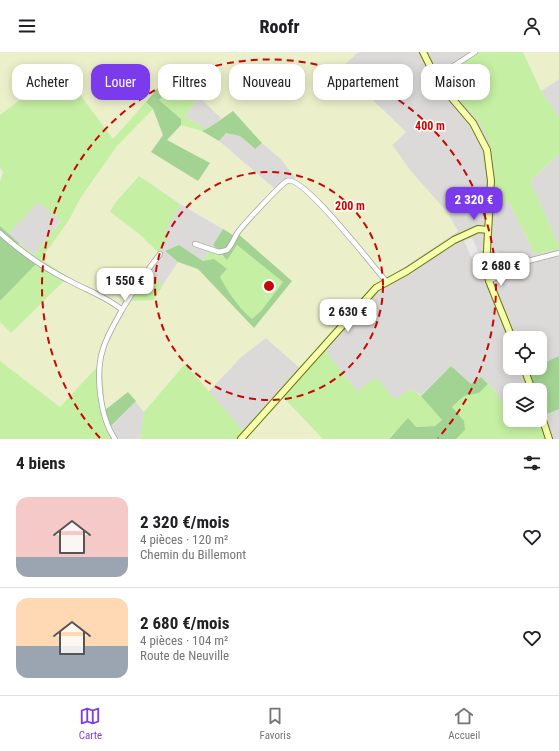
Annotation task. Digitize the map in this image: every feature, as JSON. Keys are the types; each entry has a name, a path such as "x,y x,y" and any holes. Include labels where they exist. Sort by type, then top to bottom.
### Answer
{"main road":[{"path":"423,52 429,64"},
{"path":"454,100 476,122 489,150 494,181 489,215 486,261 489,281 509,331"},
{"path":"241,439 376,288 407,271 454,240 478,229 488,230"},
{"path":"545,427 549,439"}],"street":[{"path":"457,64 475,52"},
{"path":"196,244 219,252 227,250 238,232 287,181 292,181 305,189 328,212 387,282"},
{"path":"0,233 20,249 56,273 122,310"},
{"path":"489,281 531,260 559,253"},
{"path":"114,439 108,427 104,410 100,369 105,344 122,310 138,283 160,254"}],"shaded area":[{"path":"358,52 477,52 460,64 421,64 421,100 459,100 476,117 489,138 495,168 495,206 508,201 535,254 559,249 559,439 546,439 542,427 547,427 547,383 503,383 503,405 495,391 481,377 472,385 451,366 421,395 412,389 394,399 357,391 324,349 248,436 208,392 242,356 266,338 301,369 361,298 382,282 410,170 392,145 406,132 372,100 413,100 413,64 345,64"},
{"path":"559,79 559,117 541,91"},
{"path":"197,100 202,100 221,118 214,126 206,129 185,116"},
{"path":"226,133 240,136 254,149 262,143 280,158 296,178 275,189 219,141"},
{"path":"559,154 559,246 530,181"},
{"path":"38,201 61,220 34,255 8,234"},
{"path":"180,204 223,229 203,261 197,257 165,251 178,262 163,285 143,273"},
{"path":"472,238 480,256 472,259 464,241"},
{"path":"498,251 504,260 490,268 491,255"},
{"path":"136,401 144,412 140,439 112,439 107,431"}],"green space":[{"path":"0,52 358,52 345,64 313,64 313,100 372,100 406,132 392,145 410,170 447,212 458,231 382,282 362,298 301,369 266,338 242,356 208,392 185,364 144,412 128,392 105,410 101,373 96,367 60,407 0,361 0,322 11,332 68,277 40,259 69,220 81,197 117,146 153,109 163,135 151,152 198,181 210,163 167,140 181,125 202,131 229,149 246,166 275,189 233,235 138,176 137,232 159,253 138,280 154,300 178,262 198,269 254,328 238,234 286,184 296,178 280,158 262,143 233,111 221,118 203,100 221,100 221,64 158,64 158,88 150,97 150,64 91,64 91,100 147,100 113,140 83,99 83,64 12,64 12,100 20,100 0,115"},
{"path":"476,52 523,52 541,91 559,117 559,154 530,181 559,249 535,254 508,201 495,206 495,180 493,156 490,144 479,121 459,100 490,100 490,64 458,64"},
{"path":"523,52 559,52 559,79 541,91"},
{"path":"158,88 158,100 181,119 181,125 167,140 210,163 198,181 151,152 163,135 153,109 146,102 150,100 150,97"},
{"path":"83,99 113,139 146,102 153,109 117,146 81,197 69,220 41,259 68,277 11,333 0,322 0,301 36,264 15,249 19,243 34,255 61,221 38,202 8,234 0,226 0,182 3,172 0,168 0,115 20,100 83,100"},
{"path":"159,100 197,100 185,116 206,129 202,131 181,125 181,119"},
{"path":"233,111 262,143 255,149 240,136 226,133 219,141 202,131"},
{"path":"139,176 180,204 165,233 168,239 159,253 137,232 110,212 115,203"},
{"path":"0,226 19,243 15,249 36,264 0,301"},
{"path":"223,229 233,235 236,232 292,281 254,328 198,269 178,262 165,251 179,245 203,261 214,259 227,269 220,277 234,300 252,319 261,311 283,282 237,245 227,260 213,245"},
{"path":"213,245 223,257 237,245 283,282 261,311 252,319 234,300 220,277 227,270 203,261"},
{"path":"143,273 163,285 154,300 130,301 126,299"},
{"path":"324,349 357,391 376,377 394,399 412,389 421,396 442,420 435,426 416,427 392,434 389,439 323,439 283,397"},
{"path":"559,356 559,409 547,414 547,383 532,383 529,375 547,375 547,362"},
{"path":"0,361 60,407 97,367 102,366 105,410 111,426 107,431 112,439 0,439"},
{"path":"185,364 248,436 246,439 140,439 144,412"},
{"path":"451,366 471,384 481,377 488,384 479,393 464,396 452,407 464,421 465,430 456,439 389,439 408,418 416,427 435,426 442,420 421,396"},
{"path":"488,384 495,391 503,404 503,427 542,427 546,439 456,439 465,430 451,408 464,396 479,393"},
{"path":"128,392 136,401 111,426 105,410"},
{"path":"283,397 323,439 246,439"}]}
